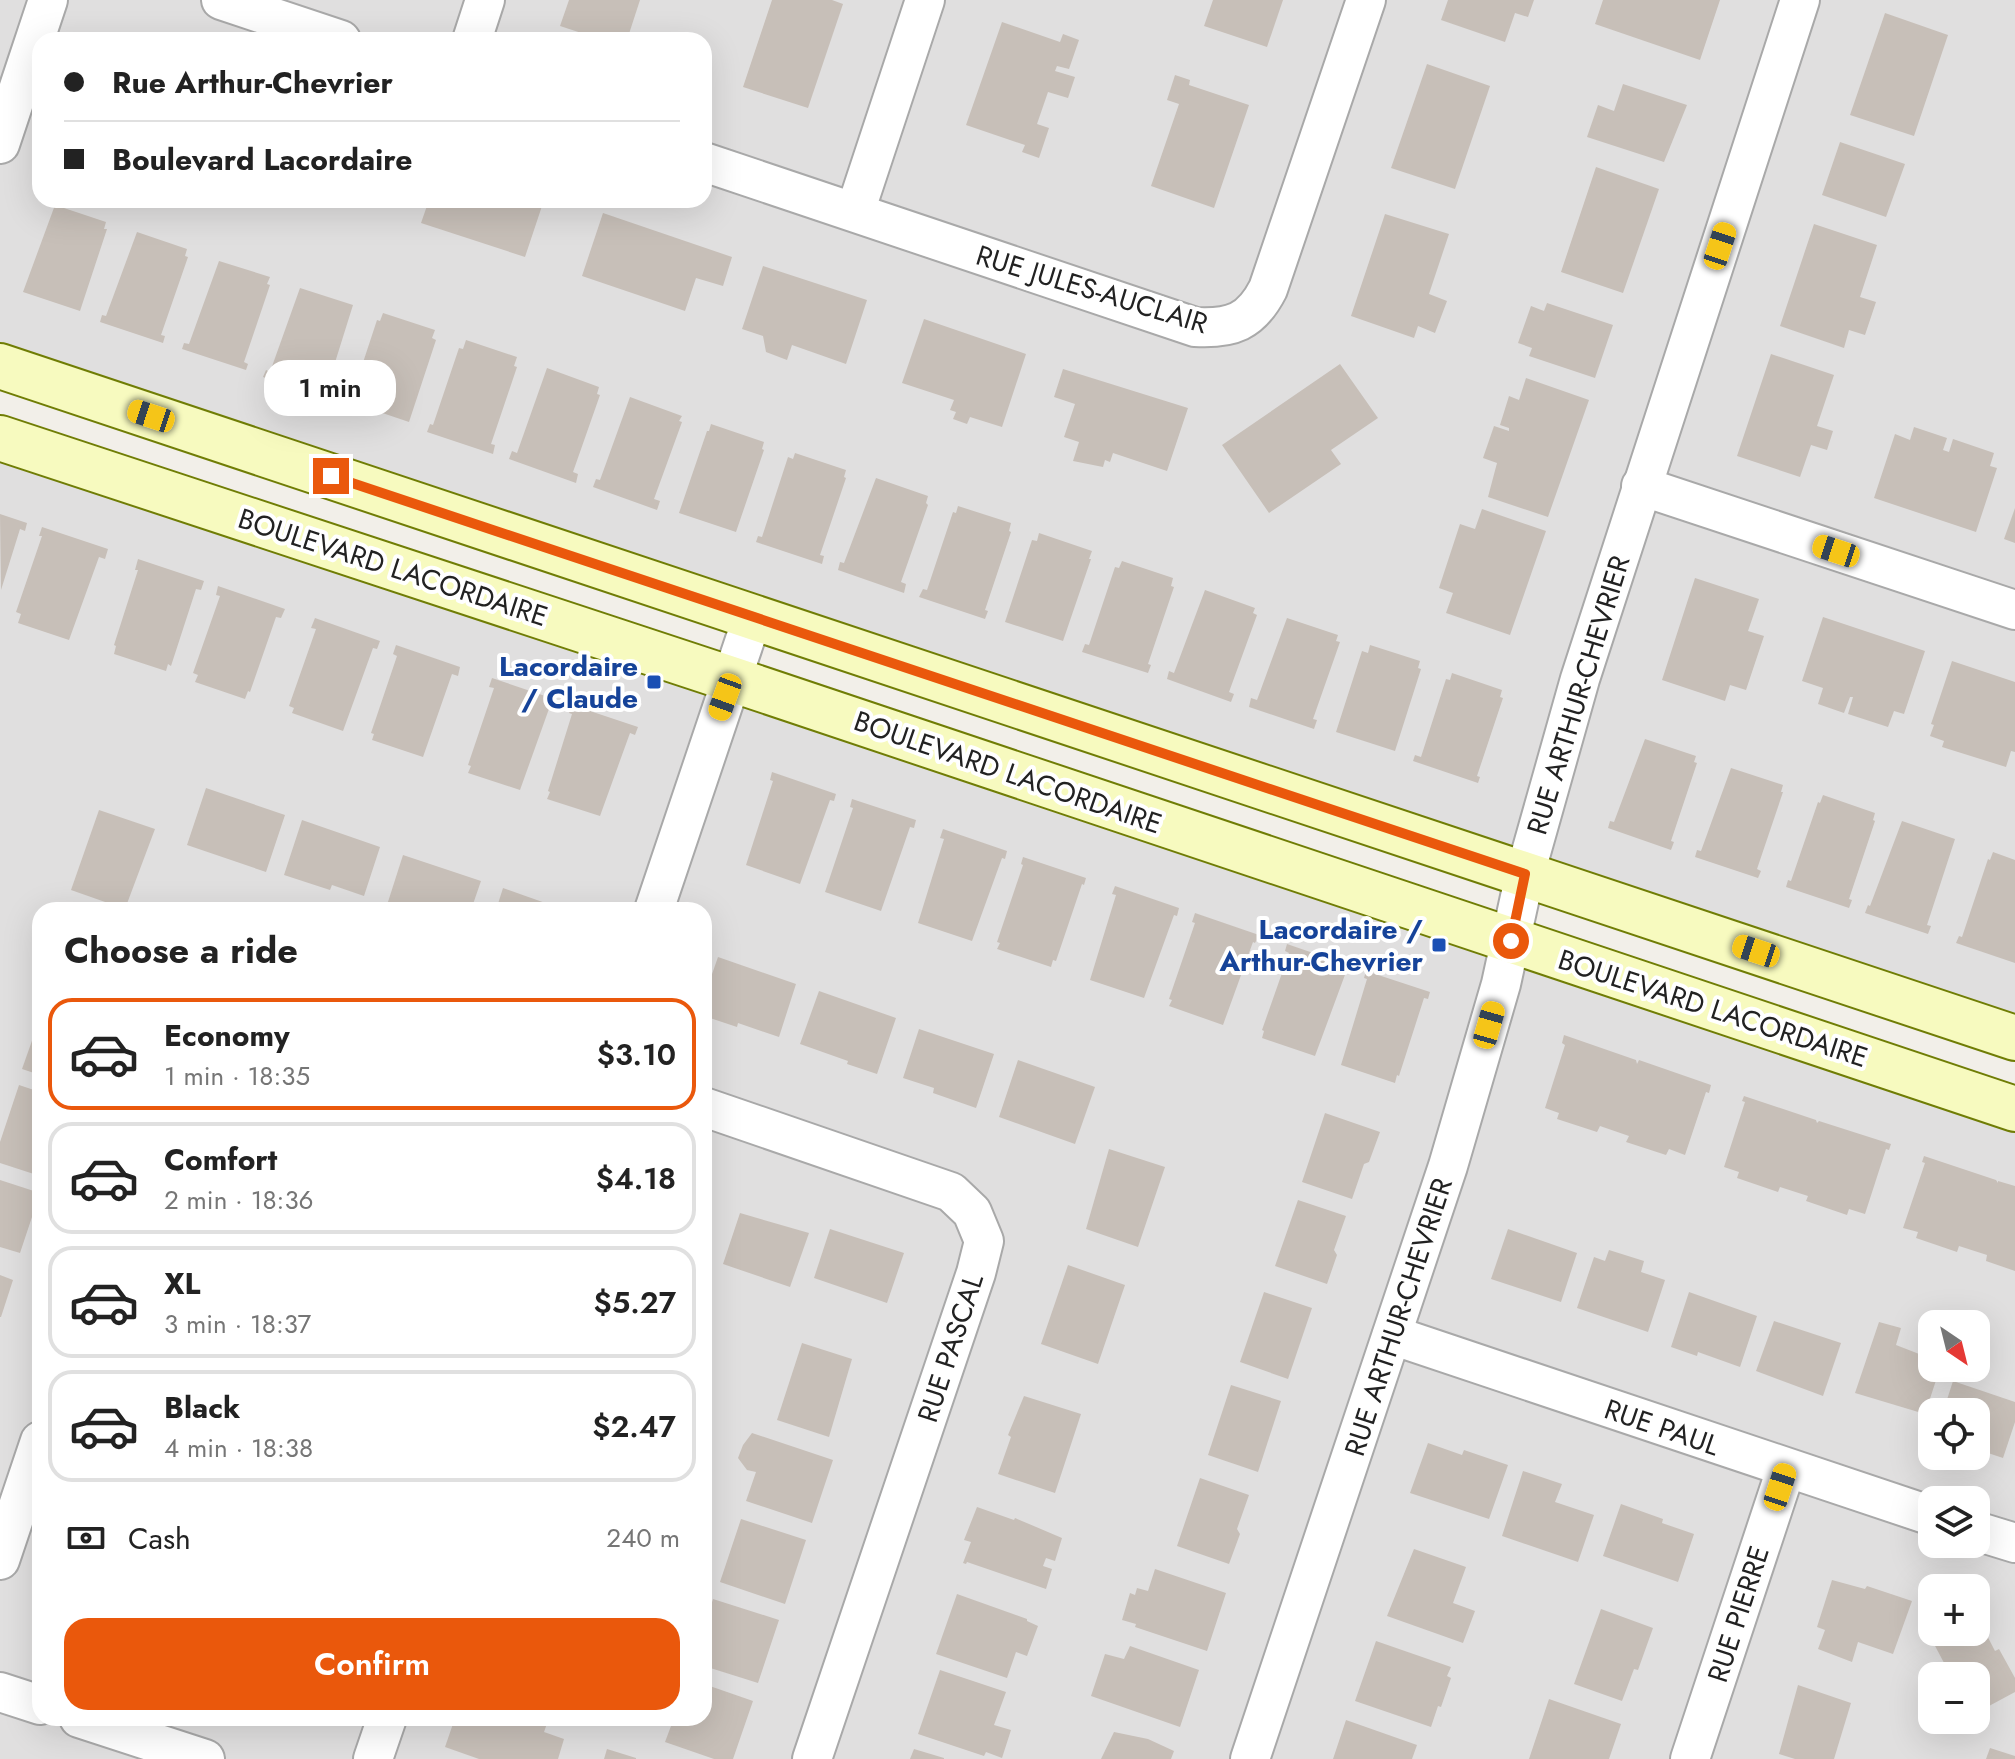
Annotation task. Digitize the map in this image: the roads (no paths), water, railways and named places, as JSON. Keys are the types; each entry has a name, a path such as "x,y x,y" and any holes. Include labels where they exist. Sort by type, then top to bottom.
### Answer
{"main road":[{"path":"0,366 2015,1038"},
{"name":"BOULEVARD LACORDAIRE","path":"0,438 2015,1109"}],"street":[{"path":"37,32 48,0"},
{"path":"221,0 317,32"},
{"path":"475,32 485,0"},
{"path":"855,212 925,0"},
{"name":"RUE JULES-AUCLAIR","path":"712,165 1195,327 1218,328 1239,323 1258,308 1268,289 1366,0"},
{"name":"RUE ARTHUR-CHEVRIER","path":"1250,1759 1448,1166 1580,679 1800,0"},
{"path":"0,144 32,48"},
{"path":"1641,486 2015,610"},
{"path":"657,902 753,616"},
{"name":"RUE PASCAL","path":"712,1110 951,1192 972,1212 984,1241 976,1273 812,1759"},
{"name":"RUE PAUL","path":"1392,1335 1918,1511"},
{"path":"0,1560 32,1465"},
{"name":"RUE PIERRE","path":"1690,1759 1786,1469"},
{"path":"1990,1535 2015,1543"},
{"path":"0,1692 32,1702"},
{"path":"104,1726 205,1759"},
{"path":"373,1759 384,1726"}],"place":[{"name":"Lacordaire / Claude","path":"654,682"},
{"name":"Lacordaire / Arthur-Chevrier","path":"1439,945"}]}
